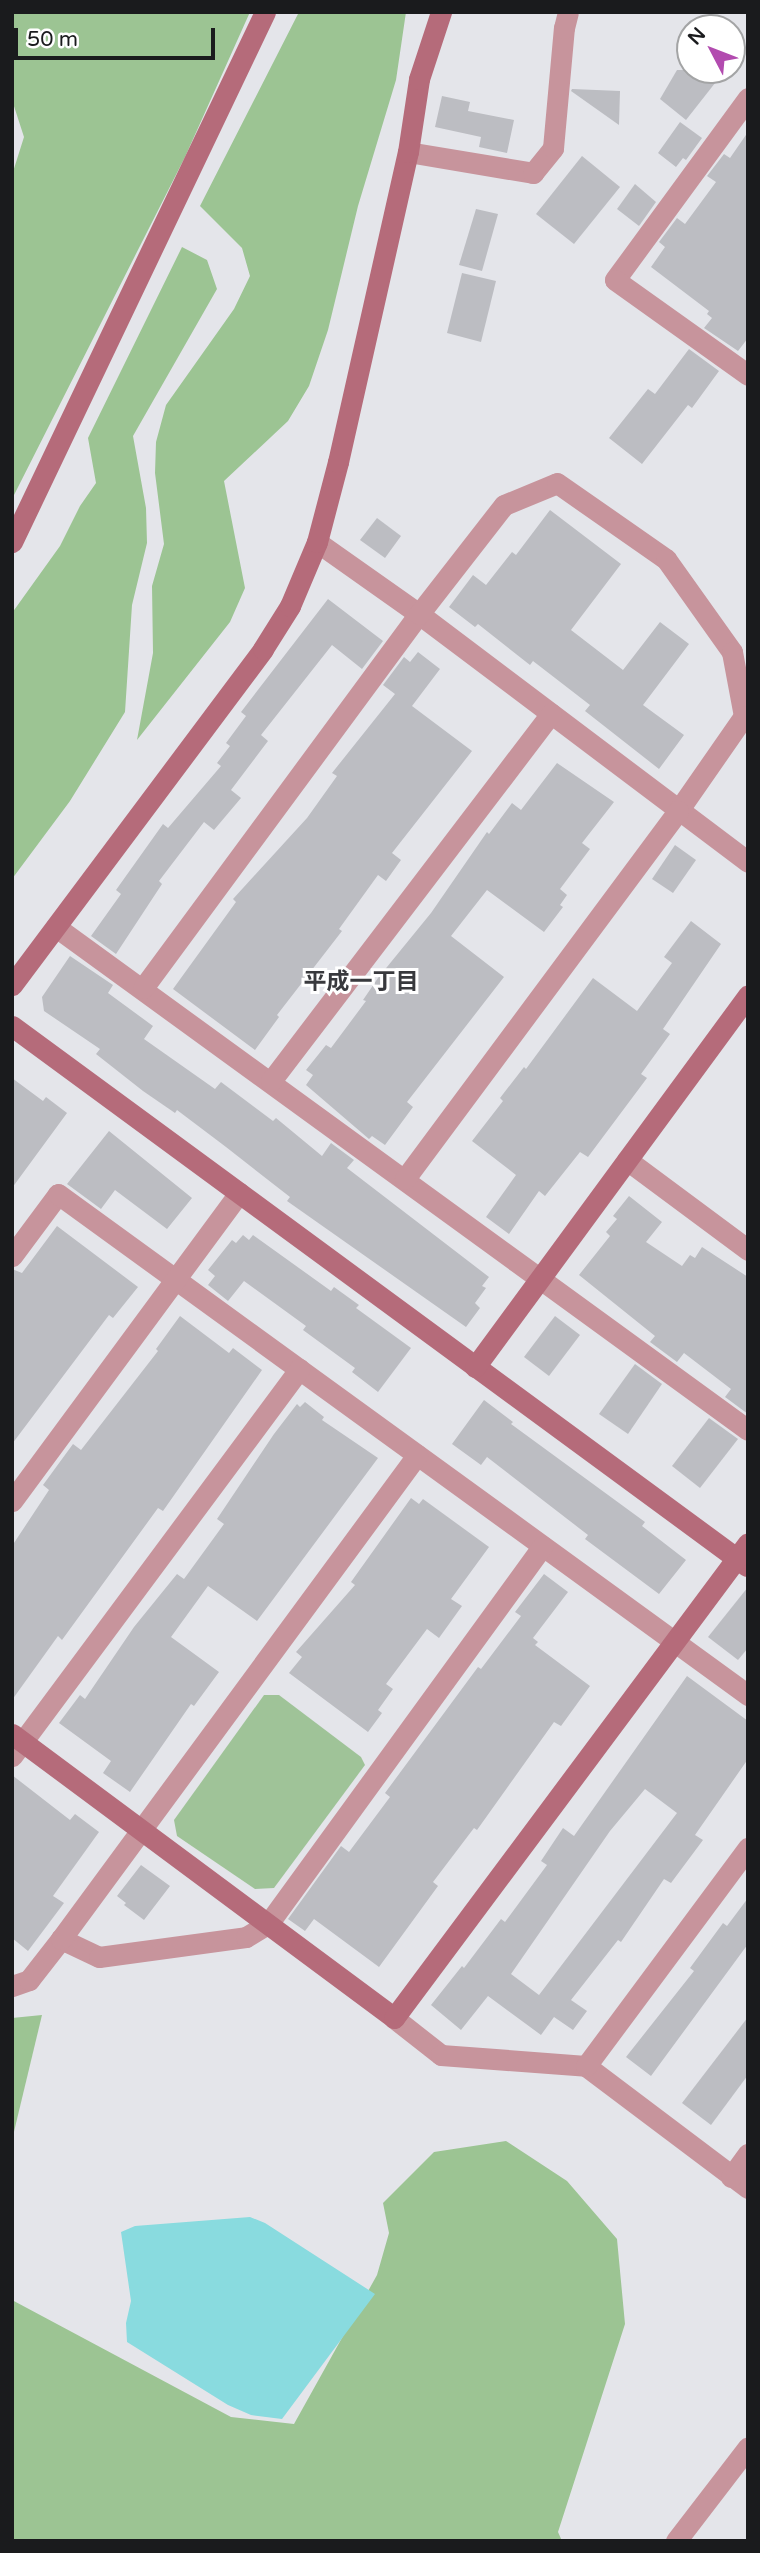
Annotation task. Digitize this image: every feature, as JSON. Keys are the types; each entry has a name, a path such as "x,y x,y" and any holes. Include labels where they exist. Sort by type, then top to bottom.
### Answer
{"street":[{"path":"12,542 265,12"},
{"path":"12,985 263,649 290,606 317,542 408,152 419,79 441,12"},
{"path":"408,152 533,173 553,148 564,28 568,12"},
{"path":"748,98 615,280 748,375"},
{"path":"143,988 419,614 504,505 557,483 666,559 733,652 744,716 678,811 405,1179"},
{"path":"317,542 419,614 748,862"},
{"path":"271,1082 551,714"},
{"path":"56,927 748,1430"},
{"path":"475,1367 748,995"},
{"path":"12,1026 475,1367 744,1556 674,1642 394,2018"},
{"path":"627,1160 748,1250"},
{"path":"12,1501 239,1193"},
{"path":"12,1256 58,1194 748,1695"},
{"path":"299,1369 16,1744 141,1830 441,2055 586,2066 739,2182 748,2154"},
{"path":"12,1986 29,1980 417,1455"},
{"path":"61,1938 99,1957 246,1937 268,1924 543,1546"},
{"path":"586,2066 748,1848"},
{"path":"676,2541 748,2447"}],"green space":[{"path":"12,12 250,12 185,157 12,499 12,175 24,137 12,100"},
{"path":"299,12 406,12 396,80 358,206 328,330 309,386 288,421 224,481 245,588 230,622 137,740 153,653 152,586 164,544 155,473 156,442 166,405 234,309 250,276 242,248 200,206"},
{"path":"182,247 207,260 217,289 133,436 146,508 147,543 132,605 125,712 70,801 12,879 12,613 60,546 80,506 96,483 88,438"},
{"path":"264,1695 279,1695 361,1757 365,1765 274,1888 255,1889 177,1836 174,1820"},
{"path":"42,2015 12,2140 12,2018"},
{"path":"506,2141 567,2181 617,2239 625,2324 558,2532 562,2541 12,2541 12,2300 231,2417 294,2424 377,2275 389,2233 383,2203 434,2152"}],"water":[{"path":"250,2217 265,2223 375,2294 282,2419 251,2415 228,2405 127,2342 126,2323 131,2301 121,2232 135,2226"}],"building":[{"path":"676,72 676,84 714,84 686,120 660,99"},
{"path":"571,91 620,91 619,125"},
{"path":"442,96 470,102 468,111 514,120 507,153 479,147 481,137 435,127"},
{"path":"680,122 702,138 686,160 683,158 676,167 658,153"},
{"path":"748,132 748,338 738,351 704,328 712,318 707,314 709,311 651,267 665,247 659,242 677,218 685,224 716,182 707,176 724,154 730,158"},
{"path":"582,156 620,187 574,244 536,214"},
{"path":"635,184 656,202 639,226 617,209"},
{"path":"476,209 498,214 482,271 459,265"},
{"path":"462,273 496,281 481,342 447,333"},
{"path":"689,349 719,371 692,408 688,405 642,464 609,438 648,389 655,394"},
{"path":"550,510 621,564 571,630 623,670 660,622 689,644 643,705 684,735 659,769 585,711 590,705 533,661 530,665 478,624 475,627 449,607 473,575 486,585 512,552 516,555"},
{"path":"377,518 401,536 385,558 360,540"},
{"path":"328,599 383,641 362,669 332,645 261,735 268,741 231,790 241,798 214,830 204,822 159,881 162,884 116,954 91,936 121,894 116,890 163,824 168,828 221,766 217,763 230,746 226,743 246,716 241,712"},
{"path":"418,652 440,669 412,706 472,751 392,853 401,860 386,881 378,875 339,929 342,931 277,1015 279,1017 255,1050 173,989 236,902 233,899 307,818 337,776 332,773 395,694 383,685 404,657 410,662"},
{"path":"557,763 614,802 582,843 590,849 560,889 567,895 560,905 563,907 544,932 487,890 451,936 504,977 407,1102 413,1107 385,1145 372,1136 369,1139 306,1085 313,1075 306,1070 326,1045 331,1048 366,1001 363,1000 378,978 431,913 487,832 489,834 512,803 521,810"},
{"path":"675,845 696,860 673,893 652,879"},
{"path":"691,921 721,944 663,1029 670,1034 641,1074 647,1078 588,1157 580,1152 545,1196 539,1191 509,1234 486,1217 516,1175 472,1141 503,1101 500,1098 524,1067 526,1069 593,978 637,1011 672,963 664,957"},
{"path":"70,956 113,985 108,993 153,1026 144,1039 215,1089 221,1082 273,1121 276,1118 322,1156 331,1143 354,1160 347,1168 489,1277 482,1286 486,1288 475,1303 480,1308 466,1327 287,1201 290,1197 177,1110 175,1113 143,1091 96,1054 100,1049 44,1011 42,997"},
{"path":"12,1078 43,1101 46,1097 67,1113 12,1188"},
{"path":"109,1131 192,1198 167,1229 115,1190 101,1209 67,1184"},
{"path":"629,1196 662,1222 646,1242 682,1266 690,1255 695,1258 702,1247 748,1277 748,1414 725,1397 731,1389 684,1353 677,1362 650,1342 655,1336 579,1275 610,1236 606,1232 617,1219 613,1216"},
{"path":"57,1226 138,1287 113,1318 109,1315 12,1444 12,1269 22,1273"},
{"path":"243,1235 249,1240 253,1235 331,1291 334,1287 359,1305 356,1308 411,1348 378,1392 352,1372 355,1368 303,1330 306,1326 244,1281 228,1301 208,1285 215,1276 208,1270 232,1240 236,1243"},
{"path":"180,1316 229,1353 233,1348 262,1370 163,1511 158,1508 62,1640 58,1636 12,1700 12,1546 49,1490 43,1485 73,1444 81,1450 158,1351 156,1349"},
{"path":"555,1316 580,1335 549,1376 524,1357"},
{"path":"635,1364 662,1384 628,1434 599,1414"},
{"path":"484,1400 513,1422 511,1424 645,1522 642,1526 686,1560 659,1594 585,1539 588,1535 487,1457 481,1465 452,1444"},
{"path":"305,1402 324,1417 322,1420 378,1458 257,1621 208,1586 171,1637 219,1672 194,1706 191,1704 130,1792 103,1773 111,1761 59,1723 80,1695 85,1699 134,1627 177,1574 184,1579 224,1524 217,1519 274,1434 297,1404 300,1407"},
{"path":"709,1418 738,1439 700,1488 672,1466"},
{"path":"411,1498 419,1504 423,1499 489,1547 451,1599 462,1606 439,1638 427,1629 386,1684 393,1689 378,1710 382,1713 368,1732 289,1673 302,1657 296,1652 355,1585 351,1582"},
{"path":"544,1574 568,1592 533,1638 538,1642 535,1645 590,1686 561,1726 554,1722 477,1830 474,1828 433,1882 438,1886 379,1967 314,1919 305,1931 288,1919 341,1846 349,1852 390,1797 385,1793 478,1667 481,1669 521,1616 515,1612"},
{"path":"748,1587 748,1648 738,1660 708,1637"},
{"path":"687,1676 748,1721 748,1759 695,1835 703,1840 671,1883 664,1879 621,1942 618,1940 571,2000 587,2011 573,2030 554,2017 541,2035 488,1996 461,2030 431,2005 462,1966 464,1968 501,1919 505,1922 547,1865 541,1861 563,1828 574,1836","holes":["645,1789 677,1813 539,1995 511,1974 610,1831"]},
{"path":"12,1775 70,1820 75,1814 99,1832 53,1896 64,1903 28,1951 12,1938"},
{"path":"141,1865 170,1886 144,1920 117,1896"},
{"path":"748,1898 748,1944 651,2076 626,2057 694,1971 690,1968 723,1923 727,1926"},
{"path":"748,2017 748,2075 711,2125 682,2103"}],"district":[{"name":"平成一丁目","path":"361,982"}]}
